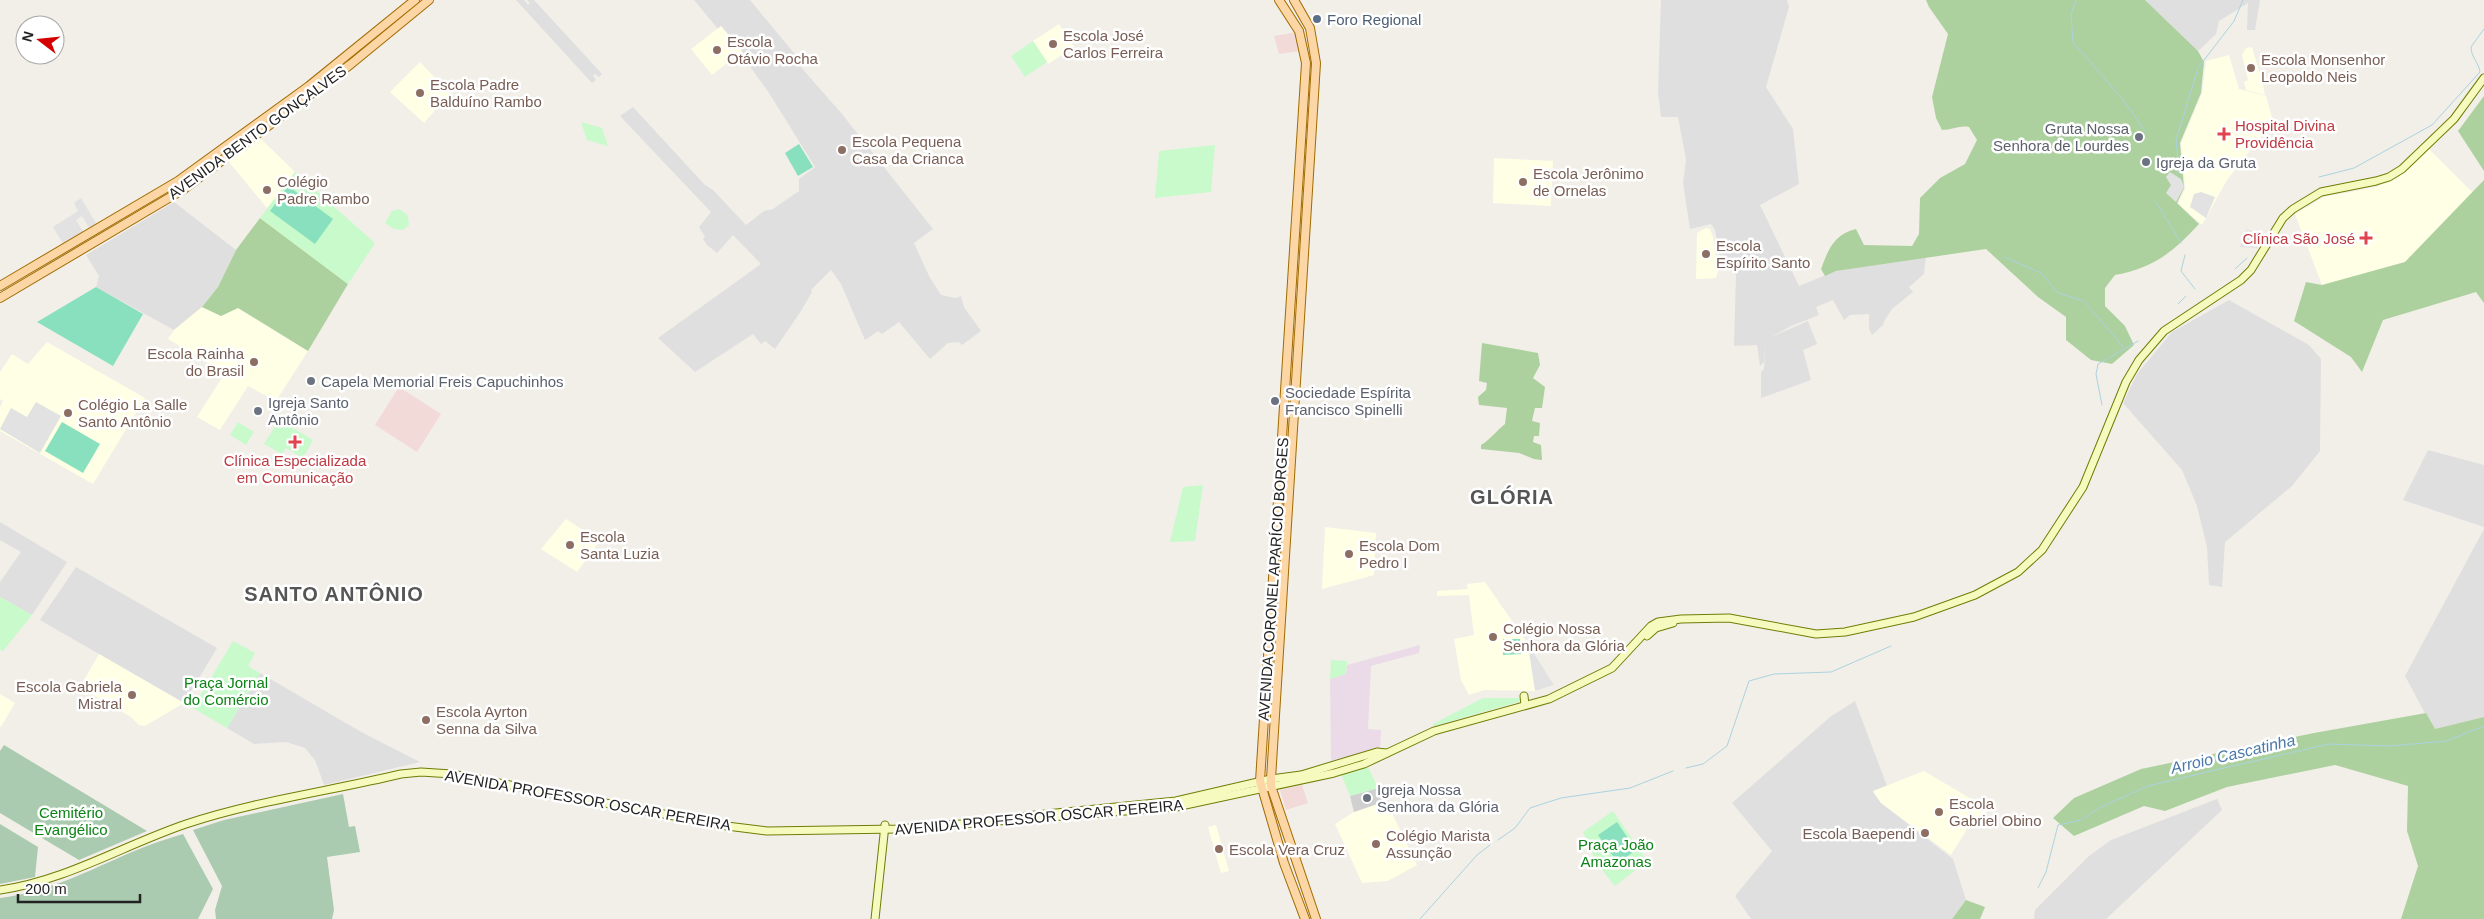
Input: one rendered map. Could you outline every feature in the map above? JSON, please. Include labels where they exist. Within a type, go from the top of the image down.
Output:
[{"type":"main road","name":"AVENIDA BENTO GONÇALVES","points":[[0,286],[178,181],[309,86],[415,0]]},
{"type":"main road","name":"AVENIDA BENTO GONÇALVES","points":[[0,298],[184,189],[351,64],[429,0]]},
{"type":"main road","name":"AVENIDA CORONEL APARÍCIO BORGES","points":[[1279,0],[1300,31],[1306,63],[1260,785],[1305,919]]},
{"type":"main road","name":"AVENIDA CORONEL APARÍCIO BORGES","points":[[1294,0],[1311,32],[1316,63],[1271,782],[1316,919]]},
{"type":"main road","name":"AVENIDA PROFESSOR OSCAR PEREIRA","points":[[0,890],[36,884],[160,834],[218,814],[401,774],[421,772],[452,774],[515,785],[751,830],[885,827],[1156,803],[1260,785],[1301,775],[1377,752],[1386,753],[1434,731],[1560,694],[1612,668],[1654,623],[1686,618],[1729,618],[1816,634],[1845,632],[1914,617],[1975,595],[2018,572],[2042,550],[2087,477],[2127,378],[2139,360],[2164,331],[2241,280],[2250,270],[2283,218],[2308,199],[2321,192],[2383,179],[2402,169],[2454,120],[2484,78]]},
{"type":"main road","name":"AVENIDA PROFESSOR OSCAR PEREIRA","points":[[1620,661],[1628,657],[1656,628],[1698,619]]},
{"type":"main road","points":[[1647,636],[1654,623]]},
{"type":"main road","points":[[1524,696],[1525,705]]},
{"type":"main road","points":[[1432,722],[1434,731]]},
{"type":"main road","points":[[875,919],[885,827]]},
{"type":"shaded area","points":[[516,0],[524,0],[528,5],[530,3],[527,0],[534,0],[602,74],[599,77],[595,74],[593,75],[596,80],[592,83]]},
{"type":"shaded area","points":[[694,0],[750,0],[798,58],[799,65],[842,114],[933,229],[914,243],[929,276],[941,295],[956,298],[961,296],[964,307],[981,331],[962,345],[959,342],[948,343],[930,359],[899,322],[882,334],[878,331],[865,340],[841,284],[831,270],[811,290],[812,292],[801,311],[775,349],[765,341],[761,344],[753,334],[695,372],[658,338],[761,264],[733,235],[717,253],[707,245],[699,227],[711,212],[620,116],[633,107],[705,185],[713,190],[746,225],[764,211],[773,209],[799,191],[799,179],[815,167],[769,93],[746,61],[742,51],[721,26],[718,29]]},
{"type":"shaded area","points":[[1661,0],[1787,0],[1789,7],[1766,87],[1793,129],[1799,184],[1760,205],[1799,286],[1836,271],[1926,256],[1924,274],[1909,287],[1913,292],[1892,309],[1884,324],[1872,335],[1869,329],[1869,314],[1850,315],[1844,320],[1833,300],[1816,307],[1819,315],[1791,326],[1771,337],[1808,321],[1817,344],[1803,350],[1811,380],[1761,398],[1761,373],[1764,368],[1766,340],[1764,362],[1760,366],[1757,345],[1734,346],[1736,275],[1720,257],[1715,230],[1711,224],[1690,229],[1683,183],[1686,160],[1678,117],[1661,117],[1658,92]]},
{"type":"shaded area","points":[[2145,0],[2260,0],[2255,30],[2247,30],[2248,3],[2219,21],[2216,34],[2198,51]]},
{"type":"shaded area","name":"Escola José Carlos Ferreira","points":[[1059,24],[1074,47],[1048,64],[1033,41]]},
{"type":"shaded area","name":"Escola Otávio Rocha","points":[[721,26],[742,51],[712,75],[691,49]]},
{"type":"shaded area","points":[[1297,32],[1301,51],[1279,54],[1274,36]]},
{"type":"shaded area","name":"Escola Monsenhor Leopoldo Neis","points":[[2252,47],[2265,95],[2246,90],[2244,82],[2248,80],[2242,55],[2246,48]]},
{"type":"shaded area","name":"Hospital Divina Providência","points":[[2229,55],[2239,89],[2266,96],[2272,117],[2270,125],[2227,180],[2202,225],[2178,204],[2185,189],[2181,143],[2202,93],[2206,61]]},
{"type":"shaded area","name":"Escola Padre Balduíno Rambo","points":[[420,62],[450,93],[424,123],[390,92]]},
{"type":"shaded area","name":"Colégio Padre Rambo","points":[[260,138],[295,172],[267,208],[229,162]]},
{"type":"shaded area","name":"Clínica São José","points":[[2429,149],[2473,193],[2405,262],[2322,285],[2295,214],[2324,197],[2377,187],[2400,175]]},
{"type":"shaded area","name":"Escola Jerônimo de Ornelas","points":[[1494,158],[1553,161],[1551,206],[1493,203]]},
{"type":"shaded area","points":[[2170,172],[2181,179],[2184,187],[2176,202],[2166,193],[2171,185],[2166,177]]},
{"type":"shaded area","points":[[2201,192],[2215,197],[2206,218],[2190,207],[2194,194]]},
{"type":"shaded area","points":[[81,198],[97,225],[90,229],[82,216],[76,220],[84,233],[64,245],[53,227],[78,211],[74,203]]},
{"type":"shaded area","points":[[174,202],[236,250],[218,287],[202,307],[174,330],[96,287],[99,276],[86,255]]},
{"type":"shaded area","name":"Escola Espírito Santo","points":[[1706,228],[1710,229],[1713,237],[1718,271],[1716,278],[1696,279],[1697,233]]},
{"type":"shaded area","points":[[2247,229],[2264,236],[2257,248],[2240,247]]},
{"type":"shaded area","points":[[2229,300],[2309,345],[2321,359],[2320,451],[2292,486],[2225,542],[2222,587],[2209,585],[2207,547],[2197,506],[2182,470],[2123,403],[2137,374],[2172,332]]},
{"type":"shaded area","name":"Escola Rainha do Brasil","points":[[202,307],[221,316],[238,308],[308,351],[276,401],[248,386],[220,430],[197,417],[225,373],[168,339],[174,330]]},
{"type":"shaded area","name":"Colégio La Salle Santo Antônio","points":[[47,342],[145,398],[93,484],[0,431],[0,407],[3,401],[0,399],[0,372],[12,354],[28,364]]},
{"type":"shaded area","points":[[399,387],[441,414],[417,452],[375,425]]},
{"type":"shaded area","points":[[36,402],[61,416],[40,453],[0,429],[11,408],[27,417]]},
{"type":"shaded area","points":[[2428,450],[2484,465],[2484,527],[2403,500]]},
{"type":"shaded area","name":"Escola Santa Luzia","points":[[566,519],[600,541],[577,572],[541,549]]},
{"type":"shaded area","points":[[0,522],[67,562],[32,615],[0,597],[0,582],[21,552],[0,540]]},
{"type":"shaded area","name":"Escola Dom Pedro I","points":[[1325,527],[1376,533],[1374,575],[1322,589]]},
{"type":"shaded area","points":[[2484,529],[2484,717],[2434,730],[2405,676]]},
{"type":"shaded area","points":[[76,567],[217,648],[184,703],[40,620]]},
{"type":"shaded area","name":"Colégio Nossa Senhora da Glória","points":[[1485,582],[1554,685],[1535,691],[1484,690],[1469,695],[1461,680],[1454,639],[1474,635],[1469,595],[1437,596],[1437,591],[1468,589],[1467,584]]},
{"type":"shaded area","points":[[1420,645],[1419,653],[1371,666],[1368,729],[1381,730],[1380,749],[1331,761],[1330,679],[1346,674],[1347,665]]},
{"type":"shaded area","points":[[1532,650],[1554,685],[1535,691],[1529,652]]},
{"type":"shaded area","name":"Escola Gabriela Mistral","points":[[99,654],[184,703],[145,726],[139,725],[131,717],[80,687]]},
{"type":"shaded area","points":[[260,673],[363,733],[420,762],[324,785],[315,760],[305,748],[286,742],[254,744],[227,728]]},
{"type":"shaded area","points":[[0,694],[15,703],[1,727],[0,726]]},
{"type":"shaded area","points":[[1855,701],[1887,786],[1873,792],[1881,803],[1953,859],[1966,900],[1952,919],[1751,919],[1735,896],[1772,851],[1732,803],[1830,717]]},
{"type":"shaded area","name":"Escola Gabriel Obino","points":[[1924,771],[1990,810],[1972,821],[1951,855],[1881,803],[1873,791]]},
{"type":"shaded area","points":[[1302,785],[1308,803],[1286,810],[1280,790]]},
{"type":"shaded area","name":"Igreja Nossa Senhora da Glória","points":[[1378,788],[1386,801],[1354,812],[1350,796]]},
{"type":"shaded area","points":[[2217,799],[2222,810],[2106,919],[2034,919],[2035,910],[2089,856],[2111,840]]},
{"type":"shaded area","name":"Colégio Marista Assunção","points":[[1386,801],[1417,865],[1388,881],[1362,883],[1335,824],[1354,812]]},
{"type":"shaded area","name":"Escola Vera Cruz","points":[[1216,825],[1229,871],[1221,873],[1208,827]]},
{"type":"green space","points":[[1926,0],[2145,0],[2198,51],[2204,62],[2201,93],[2180,143],[2184,188],[2177,203],[2199,224],[2171,251],[2141,268],[2115,275],[2105,288],[2105,306],[2125,326],[2134,345],[2112,364],[2091,360],[2066,340],[2066,317],[2038,297],[1986,249],[1836,271],[1825,276],[1821,269],[1829,249],[1837,239],[1848,231],[1856,229],[1864,245],[1912,246],[1919,234],[1920,198],[1940,178],[1965,164],[1977,140],[1969,127],[1942,130],[1936,118],[1932,97],[1948,34]]},
{"type":"green space","points":[[1033,41],[1047,62],[1025,77],[1011,56]]},
{"type":"green space","points":[[2484,96],[2484,171],[2458,131]]},
{"type":"green space","points":[[581,122],[602,128],[608,146],[587,140]]},
{"type":"green space","points":[[799,144],[813,167],[798,176],[785,153]]},
{"type":"green space","points":[[1215,145],[1211,192],[1155,198],[1159,151]]},
{"type":"green space","points":[[295,172],[375,243],[348,284],[260,218]]},
{"type":"green space","points":[[2484,180],[2484,303],[2476,292],[2383,320],[2362,372],[2351,357],[2294,321],[2306,282],[2322,285],[2405,262]]},
{"type":"green space","points":[[288,186],[333,219],[315,244],[270,211]]},
{"type":"green space","points":[[400,209],[408,216],[409,225],[403,230],[394,229],[385,223],[392,211]]},
{"type":"green space","points":[[260,218],[348,284],[308,351],[238,308],[221,316],[202,307],[218,287],[236,250]]},
{"type":"green space","points":[[96,287],[143,314],[113,366],[37,322]]},
{"type":"green space","points":[[1482,343],[1538,353],[1540,365],[1533,378],[1545,387],[1542,408],[1535,408],[1532,421],[1540,423],[1539,436],[1534,436],[1533,442],[1541,445],[1542,460],[1519,453],[1481,449],[1481,445],[1505,424],[1507,408],[1479,405],[1478,397],[1486,390],[1487,383],[1479,381]]},
{"type":"green space","points":[[279,420],[313,440],[303,458],[286,448],[282,454],[264,444]]},
{"type":"green space","points":[[62,422],[100,444],[83,473],[45,451]]},
{"type":"green space","points":[[238,422],[254,432],[246,445],[230,435]]},
{"type":"green space","points":[[1203,485],[1195,541],[1170,542],[1183,487]]},
{"type":"green space","points":[[0,597],[32,615],[3,651],[0,650]]},
{"type":"green space","points":[[1503,639],[1520,639],[1521,654],[1503,655]]},
{"type":"green space","name":"Praça Jornal do Comércio","points":[[233,641],[255,653],[248,666],[260,673],[227,728],[193,708]]},
{"type":"green space","points":[[1331,660],[1347,661],[1346,674],[1330,679]]},
{"type":"green space","points":[[1483,698],[1521,698],[1522,701],[1434,726],[1433,724]]},
{"type":"green space","points":[[2426,713],[2435,729],[2484,717],[2484,919],[2401,919],[2418,866],[2407,831],[2408,786],[2335,765],[2227,787],[2165,811],[2144,806],[2074,836],[2053,818],[2074,798],[2141,769],[2314,733]]},
{"type":"green space","name":"Cemitério Evangélico","points":[[4,745],[147,831],[79,860],[0,813],[0,751]]},
{"type":"green space","points":[[1368,767],[1378,788],[1350,796],[1341,774]]},
{"type":"green space","points":[[343,794],[349,827],[355,826],[360,852],[327,857],[334,910],[332,919],[216,919],[215,910],[222,886],[193,830],[224,820]]},
{"type":"green space","name":"Praça João Amazonas","points":[[1613,811],[1647,861],[1615,886],[1597,864],[1583,832]]},
{"type":"green space","points":[[1617,822],[1636,850],[1618,863],[1598,835]]},
{"type":"green space","points":[[0,824],[38,847],[35,877],[0,884]]},
{"type":"green space","points":[[183,834],[213,889],[198,919],[0,919],[0,898],[51,886],[144,847]]},
{"type":"green space","points":[[1966,900],[1985,907],[1980,919],[1952,919]]},
{"type":"waterway","points":[[2076,0],[2071,15],[2073,42],[2124,101],[2145,131]]},
{"type":"waterway","points":[[2176,174],[2179,169],[2176,140],[2198,68],[2234,21],[2243,0]]},
{"type":"waterway","points":[[2319,177],[2354,168],[2432,125],[2480,72],[2471,47],[2484,29]]},
{"type":"waterway","points":[[2156,202],[2181,243]]},
{"type":"waterway","points":[[2185,255],[2181,271],[2195,289]]},
{"type":"waterway","points":[[2004,257],[2041,273],[2058,293],[2084,301],[2124,348]]},
{"type":"waterway","points":[[2235,269],[2247,258]]},
{"type":"waterway","points":[[2178,304],[2186,296]]},
{"type":"waterway","points":[[2102,405],[2096,374],[2098,364],[2138,341]]},
{"type":"waterway","points":[[1686,768],[1703,764],[1727,746],[1749,681],[1774,674],[1831,672],[1891,646]]},
{"type":"waterway","name":"Arroio Cascatinha","points":[[2038,888],[2046,872],[2058,825],[2081,820],[2099,808],[2148,786],[2329,744],[2390,746],[2446,741],[2484,726]]},
{"type":"waterway","points":[[1498,840],[1515,828],[1530,808],[1561,798],[1630,788],[1673,771]]},
{"type":"waterway","points":[[1420,919],[1477,855],[1490,845]]},
{"type":"place","name":"Foro Regional","points":[[1317,19]]},
{"type":"place","name":"Escola José Carlos Ferreira","points":[[1053,44]]},
{"type":"place","name":"Escola Otávio Rocha","points":[[717,50]]},
{"type":"place","name":"Escola Monsenhor Leopoldo Neis","points":[[2251,68]]},
{"type":"place","name":"Escola Padre Balduíno Rambo","points":[[420,93]]},
{"type":"place","name":"Hospital Divina Providência","points":[[2224,134]]},
{"type":"place","name":"Gruta Nossa Senhora de Lourdes","points":[[2139,137]]},
{"type":"place","name":"Escola Pequena Casa da Crianca","points":[[842,150]]},
{"type":"place","name":"Igreja da Gruta","points":[[2146,162]]},
{"type":"place","name":"Escola Jerônimo de Ornelas","points":[[1523,182]]},
{"type":"place","name":"Colégio Padre Rambo","points":[[267,190]]},
{"type":"place","name":"Clínica São José","points":[[2366,238]]},
{"type":"place","name":"Escola Espírito Santo","points":[[1706,254]]},
{"type":"place","name":"Escola Rainha do Brasil","points":[[254,362]]},
{"type":"place","name":"Capela Memorial Freis Capuchinhos","points":[[311,381]]},
{"type":"place","name":"Sociedade Espírita Francisco Spinelli","points":[[1275,401]]},
{"type":"place","name":"Igreja Santo Antônio","points":[[258,411]]},
{"type":"place","name":"Colégio La Salle Santo Antônio","points":[[68,413]]},
{"type":"place","name":"Clínica Especializada em Comunicação","points":[[295,442]]},
{"type":"place","name":"Escola Santa Luzia","points":[[570,545]]},
{"type":"place","name":"Escola Dom Pedro I","points":[[1349,554]]},
{"type":"place","name":"Colégio Nossa Senhora da Glória","points":[[1493,637]]},
{"type":"place","name":"Escola Gabriela Mistral","points":[[132,695]]},
{"type":"place","name":"Escola Ayrton Senna da Silva","points":[[426,720]]},
{"type":"place","name":"Igreja Nossa Senhora da Glória","points":[[1367,798]]},
{"type":"place","name":"Escola Gabriel Obino","points":[[1939,812]]},
{"type":"place","name":"Escola Baependi","points":[[1925,833]]},
{"type":"place","name":"Colégio Marista Assunção","points":[[1376,844]]},
{"type":"place","name":"Escola Vera Cruz","points":[[1219,849]]},
{"type":"district","name":"GLÓRIA","points":[[1512,497]]},
{"type":"district","name":"SANTO ANTÔNIO","points":[[334,594]]}]
